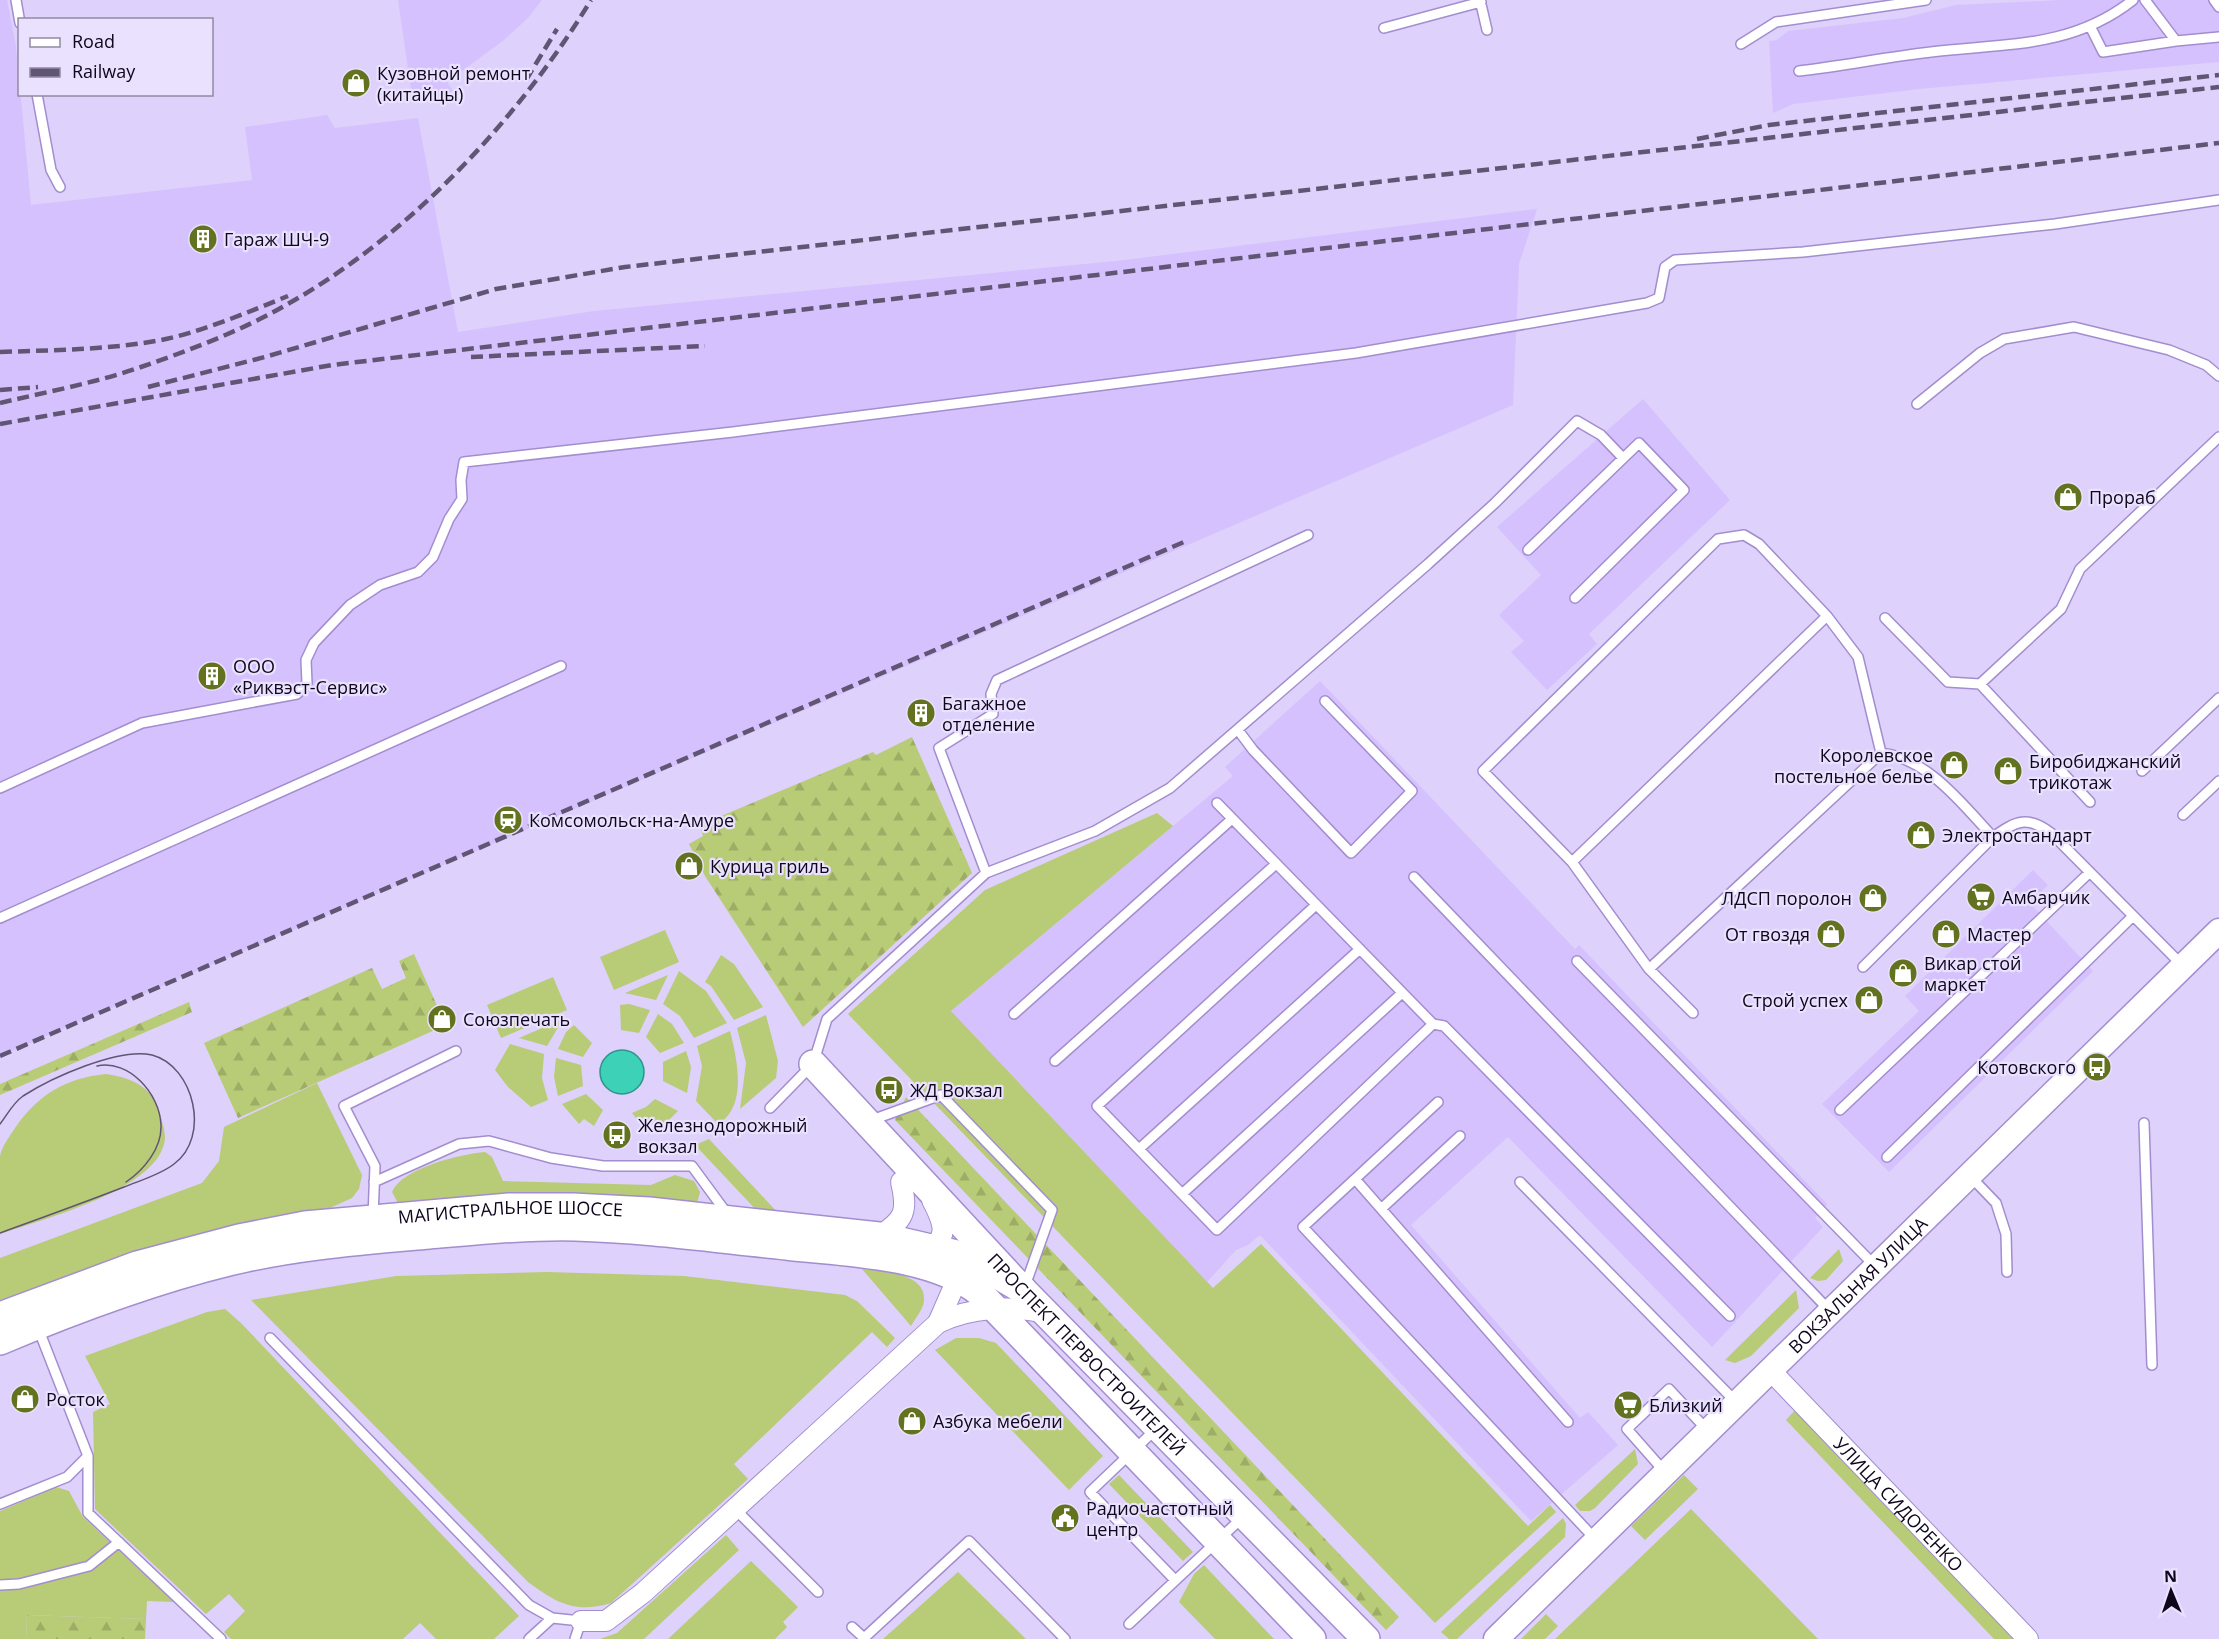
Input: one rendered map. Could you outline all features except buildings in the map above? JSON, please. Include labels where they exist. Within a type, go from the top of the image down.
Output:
[{"type":"main road","name":"ПРОСПЕКТ ПЕРВОСТРОИТЕЛЕЙ","points":[[808,1070],[867,1121],[911,1181],[1159,1425],[1366,1639]]},
{"type":"main road","points":[[808,1070],[911,1181],[939,1236],[962,1267]]},
{"type":"main road","name":"МАГИСТРАЛЬНОЕ ШОССЕ","points":[[0,1316],[32,1315],[135,1290],[230,1262],[304,1248],[375,1229],[474,1231],[575,1227],[730,1230],[878,1247],[925,1266],[962,1267],[1023,1290]]},
{"type":"main road","name":"МАГИСТРАЛЬНОЕ ШОССЕ","points":[[878,1247],[939,1236]]},
{"type":"main road","name":"МАГИСТРАЛЬНОЕ ШОССЕ","points":[[962,1267],[971,1286],[996,1310]]},
{"type":"main road","name":"ПРОСПЕКТ ПЕРВОСТРОИТЕЛЕЙ","points":[[996,1310],[1311,1639]]},
{"type":"main road","name":"МАГИСТРАЛЬНОЕ ШОССЕ","points":[[0,1341],[32,1315]]},
{"type":"street","name":"ВОКЗАЛЬНАЯ УЛИЦА","points":[[1496,1639],[2219,931]]},
{"type":"street","points":[[878,1247],[903,1215],[911,1181]]},
{"type":"street","points":[[938,1323],[962,1267]]},
{"type":"street","points":[[578,1630],[606,1621],[643,1593],[938,1323],[963,1312],[1023,1309],[1046,1313]]},
{"type":"street","name":"УЛИЦА СИДОРЕНКО","points":[[1770,1370],[2028,1639]]},
{"type":"lane","points":[[16,0],[19,18]]},
{"type":"lane","points":[[1741,44],[1776,22],[1926,0]]},
{"type":"lane","points":[[1799,71],[1930,52],[2039,42],[2091,28],[2133,0]]},
{"type":"lane","points":[[2145,0],[2176,41]]},
{"type":"lane","points":[[2214,0],[2219,7]]},
{"type":"lane","points":[[1384,28],[1480,1],[1487,30]]},
{"type":"lane","points":[[2091,28],[2103,52],[2219,37]]},
{"type":"lane","points":[[37,96],[51,170],[60,187]]},
{"type":"lane","points":[[0,788],[142,723],[297,694],[307,683],[306,660],[314,643],[350,605],[380,585],[418,572],[433,557],[449,519],[462,499],[461,480],[464,462],[733,432],[1356,353],[1647,303],[1659,298],[1665,267],[1675,260],[1803,252],[2055,224],[2219,200]]},
{"type":"lane","points":[[1917,404],[1980,352],[2004,339],[2074,327],[2169,350],[2206,365],[2219,376]]},
{"type":"lane","points":[[770,1108],[808,1070],[827,1019],[986,873],[1095,831],[1170,788],[1495,503],[1577,421],[1601,435],[1623,458]]},
{"type":"lane","points":[[1980,684],[2061,609],[2080,569],[2219,437]]},
{"type":"lane","points":[[1528,550],[1639,443],[1684,490],[1575,598]]},
{"type":"lane","points":[[986,873],[960,798],[939,748],[993,714],[991,694],[997,680],[1308,535]]},
{"type":"lane","points":[[1692,1013],[1649,969],[1572,862],[1483,771],[1718,539],[1744,535],[1759,544],[1827,616],[1858,657],[1881,753]]},
{"type":"lane","points":[[1572,862],[1827,616]]},
{"type":"lane","points":[[1885,618],[1948,682],[1980,684],[2090,802]]},
{"type":"lane","points":[[0,918],[561,666]]},
{"type":"lane","points":[[2142,771],[2219,699]]},
{"type":"lane","points":[[1238,730],[1253,750],[1351,853],[1412,791],[1325,701]]},
{"type":"lane","points":[[1881,753],[1928,773],[1951,792],[1993,837]]},
{"type":"lane","points":[[1649,969],[1881,753]]},
{"type":"lane","points":[[2183,815],[2219,782]]},
{"type":"lane","points":[[1217,803],[1402,993],[1433,1024],[1444,1026],[1730,1316]]},
{"type":"lane","points":[[1014,1014],[1232,819]]},
{"type":"lane","points":[[1863,967],[1993,837],[2011,824],[2028,821],[2038,823],[2183,966]]},
{"type":"lane","points":[[1055,1061],[1276,864]]},
{"type":"lane","points":[[1840,1110],[2090,872]]},
{"type":"lane","points":[[1414,877],[1830,1312]]},
{"type":"lane","points":[[1317,905],[1097,1106],[1217,1230],[1433,1024]]},
{"type":"lane","points":[[1887,1157],[2133,916]]},
{"type":"lane","points":[[1139,1149],[1360,949]]},
{"type":"lane","points":[[1577,961],[1876,1267]]},
{"type":"lane","points":[[1182,1194],[1402,993]]},
{"type":"lane","points":[[375,1229],[375,1166],[344,1106],[456,1051]]},
{"type":"lane","points":[[867,1121],[940,1095],[1052,1210],[1023,1290]]},
{"type":"lane","points":[[1438,1102],[1303,1227],[1597,1540]]},
{"type":"lane","points":[[2144,1123],[2152,1365]]},
{"type":"lane","points":[[1381,1209],[1460,1136]]},
{"type":"lane","points":[[374,1182],[459,1144],[489,1141],[551,1158],[603,1166],[692,1166],[730,1230]]},
{"type":"lane","points":[[1969,1175],[1996,1203],[2006,1234],[2007,1272]]},
{"type":"lane","points":[[1355,1179],[1568,1422]]},
{"type":"lane","points":[[1521,1182],[1737,1403]]},
{"type":"lane","points":[[32,1315],[88,1456],[88,1513],[221,1639]]},
{"type":"lane","points":[[270,1338],[529,1605],[578,1630]]},
{"type":"lane","points":[[1666,1473],[1627,1430],[1669,1389],[1708,1431]]},
{"type":"lane","points":[[1159,1425],[1090,1492],[1176,1580]]},
{"type":"lane","points":[[0,1504],[67,1477],[88,1456]]},
{"type":"lane","points":[[734,1508],[818,1592]]},
{"type":"lane","points":[[1129,1624],[1246,1515]]},
{"type":"lane","points":[[852,1627],[864,1639],[969,1541],[1065,1639]]},
{"type":"lane","points":[[0,1585],[19,1584],[89,1566],[119,1542]]},
{"type":"lane","points":[[529,1639],[552,1618]]},
{"type":"shaded area","points":[[0,0],[7,0],[16,46],[18,96],[21,96],[31,205],[252,180],[245,127],[327,115],[335,128],[418,118],[458,332],[594,311],[1116,261],[1537,209],[1519,264],[1513,405],[0,1056]]},
{"type":"shaded area","points":[[398,0],[542,0],[528,18],[504,40],[447,82],[453,91],[431,101],[413,103]]},
{"type":"shaded area","points":[[2062,0],[2219,0],[2219,62],[1919,89],[1793,104],[1773,113],[1769,41],[1777,40],[1788,31],[1903,18],[1956,5]]},
{"type":"shaded area","points":[[1643,399],[1730,500],[1589,634],[1597,644],[1547,690],[1511,652],[1524,641],[1499,615],[1541,575],[1497,527]]},
{"type":"shaded area","points":[[1320,681],[1575,949],[1579,945],[1827,1204],[1815,1218],[1823,1227],[1712,1347],[1508,1137],[1411,1225],[1580,1418],[1588,1412],[1618,1445],[1531,1521],[1260,1235],[1248,1245],[1236,1250],[1207,1282],[951,1011],[1233,776],[1225,767]]},
{"type":"shaded area","points":[[2033,870],[2048,885],[2030,903],[2093,971],[1889,1172],[1822,1104],[1919,1011],[1905,996]]},
{"type":"shaded area","points":[[622,1050],[638,1056],[644,1072],[638,1088],[622,1094],[606,1088],[600,1072],[606,1056]]},
{"type":"green space","points":[[912,737],[972,873],[803,1027],[705,876],[689,844],[703,836],[700,825],[873,752],[876,755]]},
{"type":"green space","points":[[1157,813],[1173,826],[951,1011],[1213,1288],[1261,1244],[1528,1526],[1550,1505],[1556,1512],[1435,1623],[848,1014],[985,890]]},
{"type":"green space","points":[[665,930],[679,962],[614,990],[600,957]]},
{"type":"green space","points":[[414,954],[439,1010],[431,1014],[437,1029],[238,1118],[204,1043],[372,968],[382,989],[406,978],[399,961]]},
{"type":"green space","points":[[721,955],[734,964],[763,1007],[734,1020],[711,986],[705,982]]},
{"type":"green space","points":[[679,971],[706,991],[727,1023],[694,1038],[680,1016],[663,1004]]},
{"type":"green space","points":[[668,975],[656,1000],[625,993]]},
{"type":"green space","points":[[553,977],[567,1010],[501,1038],[487,1005]]},
{"type":"green space","points":[[189,1002],[192,1012],[0,1095],[0,1084]]},
{"type":"green space","points":[[629,1004],[650,1010],[639,1033],[621,1030],[620,1005]]},
{"type":"green space","points":[[658,1014],[672,1024],[684,1043],[660,1053],[646,1037]]},
{"type":"green space","points":[[766,1015],[778,1061],[776,1078],[740,1109],[746,1063],[737,1028]]},
{"type":"green space","points":[[563,1019],[547,1046],[519,1038]]},
{"type":"green space","points":[[574,1025],[592,1043],[583,1057],[558,1049],[566,1032]]},
{"type":"green space","points":[[730,1031],[737,1068],[737,1094],[734,1106],[718,1124],[696,1101],[702,1066],[697,1046]]},
{"type":"green space","points":[[510,1044],[544,1054],[542,1078],[548,1100],[531,1107],[508,1087],[495,1070]]},
{"type":"green space","points":[[686,1051],[691,1067],[687,1093],[663,1081],[663,1062]]},
{"type":"green space","points":[[556,1058],[581,1065],[583,1086],[558,1096],[554,1077]]},
{"type":"green space","points":[[106,1074],[131,1080],[145,1089],[156,1102],[165,1135],[159,1156],[144,1173],[96,1200],[0,1234],[0,1156],[15,1128],[33,1106],[54,1090],[78,1079]]},
{"type":"green space","points":[[317,1083],[362,1175],[359,1189],[352,1198],[319,1213],[112,1262],[0,1300],[0,1258],[202,1183],[219,1161],[224,1127]]},
{"type":"green space","points":[[586,1094],[603,1110],[594,1126],[584,1119],[579,1124],[562,1104]]},
{"type":"green space","points":[[906,1097],[1399,1617],[1386,1630],[895,1120]]},
{"type":"green space","points":[[655,1099],[678,1111],[660,1129],[656,1122],[644,1128],[632,1113],[646,1107]]},
{"type":"green space","points":[[709,1139],[778,1213],[760,1214],[695,1145]]},
{"type":"green space","points":[[485,1152],[492,1157],[503,1181],[651,1185],[675,1175],[694,1181],[700,1192],[697,1203],[399,1205],[392,1192],[398,1183],[419,1169],[448,1159]]},
{"type":"green space","points":[[1839,1249],[1843,1261],[1826,1280],[1818,1281],[1810,1278]]},
{"type":"green space","points":[[862,1269],[901,1275],[918,1284],[923,1291],[924,1303],[911,1326]]},
{"type":"green space","points":[[547,1272],[684,1276],[845,1295],[857,1301],[895,1338],[887,1347],[872,1332],[734,1464],[748,1479],[611,1603],[577,1607],[548,1596],[528,1582],[251,1300],[396,1276]]},
{"type":"green space","points":[[1796,1290],[1799,1308],[1751,1356],[1735,1363],[1725,1360]]},
{"type":"green space","points":[[225,1309],[241,1323],[519,1616],[494,1639],[436,1639],[420,1623],[403,1639],[231,1639],[224,1632],[245,1611],[229,1594],[206,1614],[95,1509],[93,1412],[110,1404],[85,1356],[207,1312]]},
{"type":"green space","points":[[956,1338],[979,1338],[996,1343],[1103,1456],[1069,1490],[935,1350]]},
{"type":"green space","points":[[1797,1408],[2019,1639],[1994,1639],[1786,1420]]},
{"type":"green space","points":[[1635,1449],[1638,1464],[1595,1508],[1590,1511],[1580,1511],[1575,1505]]},
{"type":"green space","points":[[1119,1475],[1193,1552],[1183,1561],[1109,1484]]},
{"type":"green space","points":[[1684,1475],[1698,1489],[1645,1540],[1631,1526]]},
{"type":"green space","points":[[56,1487],[69,1491],[83,1517],[174,1602],[147,1601],[146,1619],[27,1615],[26,1639],[0,1639],[0,1511]]},
{"type":"green space","points":[[1691,1509],[1818,1639],[1555,1639]]},
{"type":"green space","points":[[1563,1518],[1566,1524],[1565,1537],[1457,1639],[1449,1639],[1441,1632]]},
{"type":"green space","points":[[726,1535],[739,1550],[644,1639],[600,1639],[617,1633]]},
{"type":"green space","points":[[751,1561],[798,1607],[783,1622],[787,1627],[775,1639],[668,1639]]},
{"type":"green space","points":[[1204,1565],[1274,1639],[1215,1639],[1179,1602],[1194,1574]]},
{"type":"green space","points":[[958,1572],[1026,1639],[883,1639]]},
{"type":"green space","points":[[1546,1614],[1558,1626],[1545,1639],[1521,1639]]},
{"type":"green space","points":[[27,1615],[146,1619],[145,1639],[26,1639]]},
{"type":"tram line","points":[[0,1124],[19,1099],[50,1081],[104,1060],[138,1054],[152,1055],[167,1062],[187,1087],[193,1104],[192,1137],[185,1152],[174,1164],[150,1177],[0,1233]]},
{"type":"tram line","points":[[97,1066],[109,1065],[131,1073],[149,1091],[159,1113],[161,1134],[155,1150],[145,1165],[126,1182]]},
{"type":"railway","points":[[0,403],[106,378],[197,347],[269,314],[331,277],[375,245],[457,172],[530,89],[591,0]]},
{"type":"railway","points":[[526,80],[557,29]]},
{"type":"railway","points":[[1697,139],[1769,125],[2219,75]]},
{"type":"railway","points":[[148,387],[265,357],[496,289],[625,267],[2219,87]]},
{"type":"railway","points":[[0,424],[332,365],[2219,143]]},
{"type":"railway","points":[[0,352],[101,348],[161,340],[208,327],[288,296]]},
{"type":"railway","points":[[471,357],[705,346]]},
{"type":"railway","points":[[0,390],[38,387]]},
{"type":"railway","points":[[0,1056],[1186,541]]},
{"type":"place","name":"Кузовной ремонт (китайцы)","points":[[356,83]]},
{"type":"place","name":"Гараж ШЧ-9","points":[[203,239]]},
{"type":"place","name":"Прораб","points":[[2068,497]]},
{"type":"place","name":"ООО «Риквэст-Cервис»","points":[[212,676]]},
{"type":"place","name":"Багажное отделение","points":[[921,713]]},
{"type":"place","name":"Королевское постельное белье","points":[[1954,765]]},
{"type":"place","name":"Биробиджанский трикотаж","points":[[2008,771]]},
{"type":"place","name":"Комсомольск-на-Амуре","points":[[508,820]]},
{"type":"place","name":"Электростандарт","points":[[1921,835]]},
{"type":"place","name":"Курица гриль","points":[[689,866]]},
{"type":"place","name":"Амбарчик","points":[[1981,897]]},
{"type":"place","name":"ЛДСП поролон","points":[[1873,898]]},
{"type":"place","name":"От гвоздя","points":[[1831,934]]},
{"type":"place","name":"Мастер","points":[[1946,934]]},
{"type":"place","name":"Викар стой маркет","points":[[1903,973]]},
{"type":"place","name":"Строй успех","points":[[1869,1000]]},
{"type":"place","name":"Союзпечать","points":[[442,1019]]},
{"type":"place","name":"Котовского","points":[[2097,1067]]},
{"type":"place","name":"ЖД Вокзал","points":[[889,1090]]},
{"type":"place","name":"Железнодорожный вокзал","points":[[617,1135]]},
{"type":"place","name":"Росток","points":[[25,1399]]},
{"type":"place","name":"Близкий","points":[[1628,1405]]},
{"type":"place","name":"Азбука мебели","points":[[912,1421]]},
{"type":"place","name":"Радиочастотный центр","points":[[1065,1518]]}]
